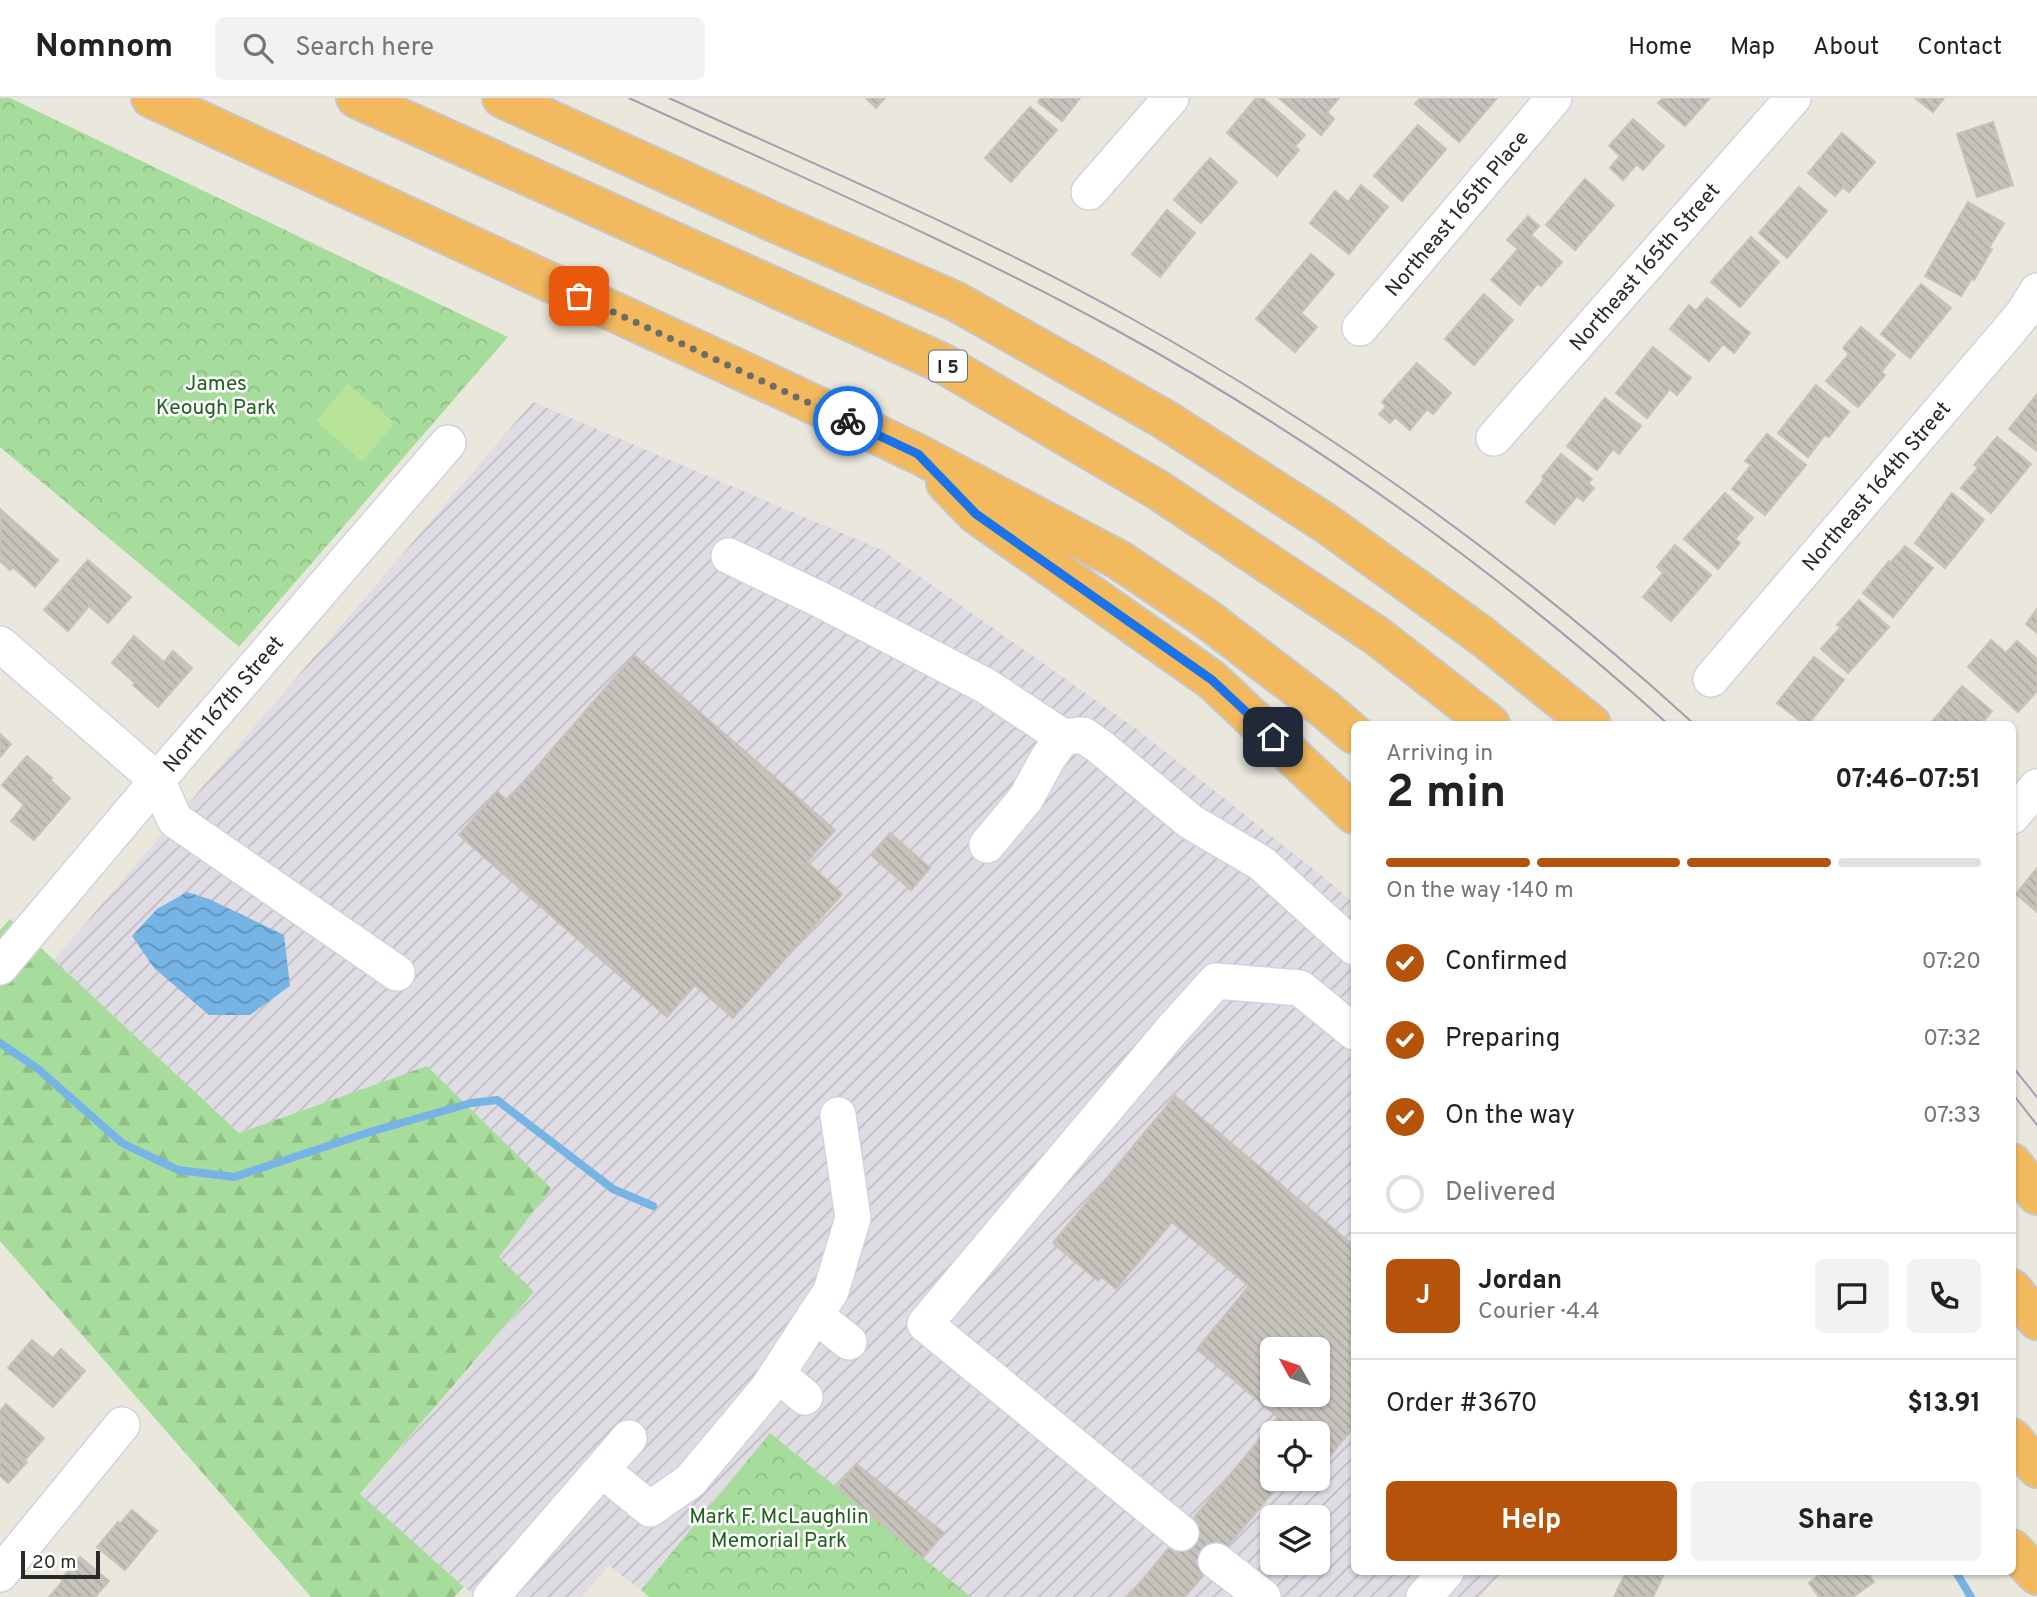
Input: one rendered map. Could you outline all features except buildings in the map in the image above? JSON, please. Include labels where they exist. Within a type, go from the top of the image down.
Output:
[{"type":"highway","points":[[151,98],[918,454],[1119,560],[1207,619],[1351,731]]},
{"type":"highway","name":"I 5","points":[[356,98],[942,363],[1158,490],[1377,636],[1486,721]]},
{"type":"highway","points":[[502,98],[765,218],[956,300],[1164,419],[1326,524],[1471,628],[1587,721]]},
{"type":"highway","points":[[918,454],[976,514],[1212,680],[1351,811]]},
{"type":"highway","points":[[2016,1168],[2037,1195]]},
{"type":"highway","points":[[2016,1294],[2037,1320]]},
{"type":"highway","points":[[2016,1443],[2037,1468]]},
{"type":"highway","points":[[2016,1553],[2037,1575]]},
{"type":"street","points":[[1089,192],[1171,98]]},
{"type":"street","name":"Northeast 165th Place","points":[[1360,328],[1555,98]]},
{"type":"street","name":"Northeast 165th Street","points":[[1494,438],[1793,98]]},
{"type":"street","name":"Northeast 164th Street","points":[[1711,679],[2020,318],[2037,291]]},
{"type":"street","name":"North 167th Street","points":[[0,967],[167,768],[448,443]]},
{"type":"street","points":[[729,556],[986,685],[1063,737],[1083,736],[1100,746],[1191,822],[1261,863],[1351,944]]},
{"type":"street","points":[[0,644],[167,768],[175,820],[397,973]]},
{"type":"street","points":[[987,845],[1026,798],[1063,737]]},
{"type":"street","points":[[2016,811],[2037,787]]},
{"type":"street","points":[[1181,1533],[925,1324],[1216,981],[1300,988],[1351,1030]]},
{"type":"street","points":[[602,1470],[650,1509],[690,1480],[768,1388],[831,1292],[853,1218],[838,1115]]},
{"type":"street","points":[[815,1315],[849,1342]]},
{"type":"street","points":[[777,1374],[805,1398]]},
{"type":"street","points":[[0,1574],[122,1425]]},
{"type":"street","points":[[491,1597],[629,1438]]},
{"type":"street","points":[[1216,1561],[1263,1597]]},
{"type":"street","points":[[1424,1597],[1443,1575]]},
{"type":"shaded area","points":[[533,402],[882,550],[1135,728],[1351,901],[1351,1575],[1499,1575],[1479,1597],[649,1597],[609,1565],[582,1597],[476,1597],[360,1495],[534,1293],[498,1257],[551,1188],[427,1066],[239,1133],[54,960]]},
{"type":"green space","name":"James Keough Park","points":[[0,98],[10,98],[508,337],[239,647],[0,447]]},
{"type":"green space","points":[[348,384],[395,423],[362,462],[316,421]]},
{"type":"green space","points":[[10,919],[239,1133],[427,1066],[551,1188],[499,1257],[534,1292],[360,1494],[464,1587],[454,1597],[311,1597],[0,1241],[0,930]]},
{"type":"green space","name":"Mark F. McLaughlin Memorial Park","points":[[770,1433],[971,1597],[649,1597],[641,1590]]},
{"type":"water","points":[[187,892],[209,899],[284,935],[290,986],[250,1015],[209,1015],[154,968],[132,936],[157,909]]},
{"type":"waterway","points":[[0,1043],[37,1068],[122,1143],[178,1170],[234,1177],[373,1131],[471,1103],[497,1100],[613,1189],[653,1206]]},
{"type":"waterway","points":[[1958,1575],[1971,1597]]},
{"type":"tram line","points":[[629,98],[996,268],[1190,372],[1263,416],[1404,511],[1539,614],[1665,721]]},
{"type":"tram line","points":[[669,98],[904,204],[1020,260],[1209,363],[1355,456],[1426,506],[1563,611],[1691,721]]},
{"type":"tram line","points":[[2016,1071],[2037,1097]]},
{"type":"tram line","points":[[2016,1098],[2037,1125]]},
{"type":"way so far","points":[[579,296],[848,421]]},
{"type":"route","points":[[848,421],[918,454],[976,514],[1212,680],[1273,737]]}]
